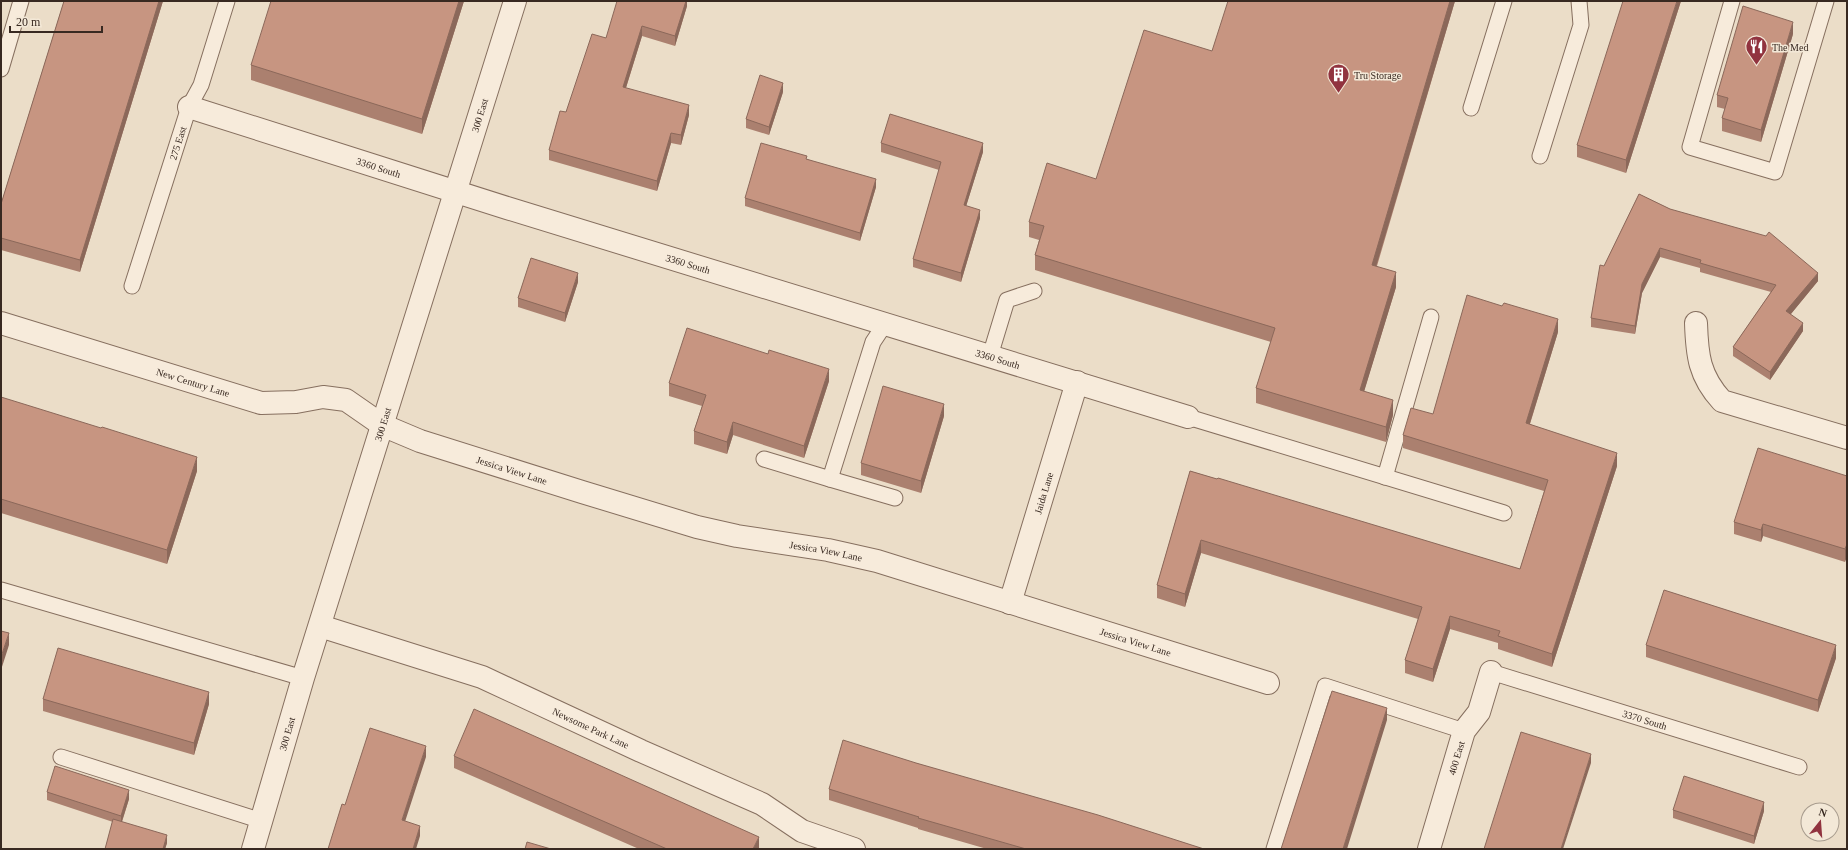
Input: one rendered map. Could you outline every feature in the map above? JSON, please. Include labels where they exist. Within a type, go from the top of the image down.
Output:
[{"type":"street","name":"300 East","points":[[253,849],[303,678],[454,191],[515,1]]},
{"type":"street","name":"3360 South","points":[[189,107],[454,191],[1188,417]]},
{"type":"street","name":"New Century Lane","points":[[1,323],[261,403],[296,402],[323,397],[346,400],[382,425]]},
{"type":"street","points":[[1696,323],[1697,354],[1710,388],[1722,401],[1847,438]]},
{"type":"street","name":"Jaida Lane","points":[[1010,603],[1077,382]]},
{"type":"street","name":"Jessica View Lane","points":[[382,425],[420,441],[697,527],[852,555],[1268,683]]},
{"type":"street","name":"Newsome Park Lane","points":[[320,626],[482,677],[641,751],[762,804],[802,831],[854,849]]},
{"type":"street","name":"400 East","points":[[1429,849],[1464,731],[1479,712],[1491,672]]},
{"type":"lane","points":[[1,69],[21,1]]},
{"type":"lane","name":"275 East","points":[[132,286],[189,107],[202,84],[226,1]]},
{"type":"lane","points":[[1471,108],[1504,1]]},
{"type":"lane","points":[[1540,156],[1581,25],[1579,1]]},
{"type":"lane","points":[[1732,1],[1690,147],[1775,172],[1826,1]]},
{"type":"lane","points":[[990,356],[1007,300],[1034,291]]},
{"type":"lane","points":[[1385,477],[1430,317]]},
{"type":"lane","points":[[830,479],[873,342],[885,324]]},
{"type":"lane","points":[[1188,417],[1504,512]]},
{"type":"lane","points":[[764,459],[895,498]]},
{"type":"lane","points":[[1,590],[303,678]]},
{"type":"lane","name":"3370 South","points":[[1491,672],[1799,767]]},
{"type":"lane","points":[[1274,849],[1324,686],[1464,731]]},
{"type":"lane","points":[[61,757],[262,821]]},
{"type":"building","points":[[64,1],[159,1],[80,260],[1,238],[1,204]]},
{"type":"building","points":[[271,1],[459,1],[422,119],[251,65]]},
{"type":"building","points":[[617,1],[686,1],[675,36],[642,26],[623,87],[689,105],[681,135],[671,133],[657,181],[549,150],[560,111],[566,112],[592,34],[606,38]]},
{"type":"building","points":[[1228,1],[1450,1],[1372,265],[1396,272],[1360,390],[1393,400],[1386,427],[1256,388],[1275,328],[1035,255],[1044,226],[1029,222],[1047,163],[1096,179],[1144,30],[1212,51]]},
{"type":"building","points":[[1623,1],[1677,1],[1626,160],[1577,145]]},
{"type":"building","points":[[1743,6],[1793,22],[1761,130],[1722,118],[1728,98],[1717,95]]},
{"type":"building","points":[[760,75],[783,83],[769,127],[746,119]]},
{"type":"building","points":[[890,114],[983,143],[964,205],[980,210],[961,273],[913,259],[941,162],[881,143]]},
{"type":"building","points":[[761,143],[807,156],[806,159],[876,179],[860,233],[745,198]]},
{"type":"building","points":[[1639,194],[1670,209],[1766,236],[1769,232],[1818,273],[1786,311],[1803,323],[1770,372],[1733,347],[1776,285],[1700,263],[1701,260],[1660,248],[1642,284],[1635,326],[1591,318],[1600,265],[1604,266]]},
{"type":"building","points":[[531,258],[578,273],[565,313],[518,298]]},
{"type":"building","points":[[1467,295],[1502,306],[1504,303],[1558,319],[1526,423],[1617,453],[1552,654],[1498,636],[1500,631],[1450,616],[1433,669],[1405,660],[1422,607],[1201,540],[1185,594],[1157,585],[1190,471],[1217,479],[1218,478],[1520,569],[1548,480],[1403,435],[1411,408],[1433,414]]},
{"type":"building","points":[[687,328],[768,354],[769,350],[829,369],[804,446],[733,422],[727,442],[694,431],[706,395],[669,383]]},
{"type":"building","points":[[883,386],[944,404],[921,481],[861,463]]},
{"type":"building","points":[[1,397],[197,457],[167,550],[1,499]]},
{"type":"building","points":[[1758,448],[1847,476],[1847,544],[1845,549],[1763,524],[1761,530],[1734,522]]},
{"type":"building","points":[[1664,590],[1836,645],[1818,700],[1646,645]]},
{"type":"building","points":[[1,631],[9,633],[1,657]]},
{"type":"building","points":[[58,648],[209,692],[194,743],[43,699]]},
{"type":"building","points":[[1332,691],[1387,708],[1343,849],[1281,849]]},
{"type":"building","points":[[474,709],[759,837],[753,849],[667,849],[454,756]]},
{"type":"building","points":[[370,728],[426,746],[402,820],[420,826],[413,849],[328,849],[342,804],[345,805]]},
{"type":"building","points":[[1521,732],[1591,754],[1561,849],[1484,849]]},
{"type":"building","points":[[843,740],[916,763],[1098,815],[1204,849],[1026,849],[918,818],[919,817],[829,789]]},
{"type":"building","points":[[55,766],[129,790],[121,816],[47,792]]},
{"type":"building","points":[[1684,776],[1764,802],[1754,836],[1673,810]]},
{"type":"building","points":[[113,819],[167,835],[163,849],[105,849]]},
{"type":"building","points":[[527,842],[551,849],[525,849]]},
{"type":"place","name":"The Med","points":[[1756,66]]},
{"type":"place","name":"Tru Storage","points":[[1338,94]]}]
